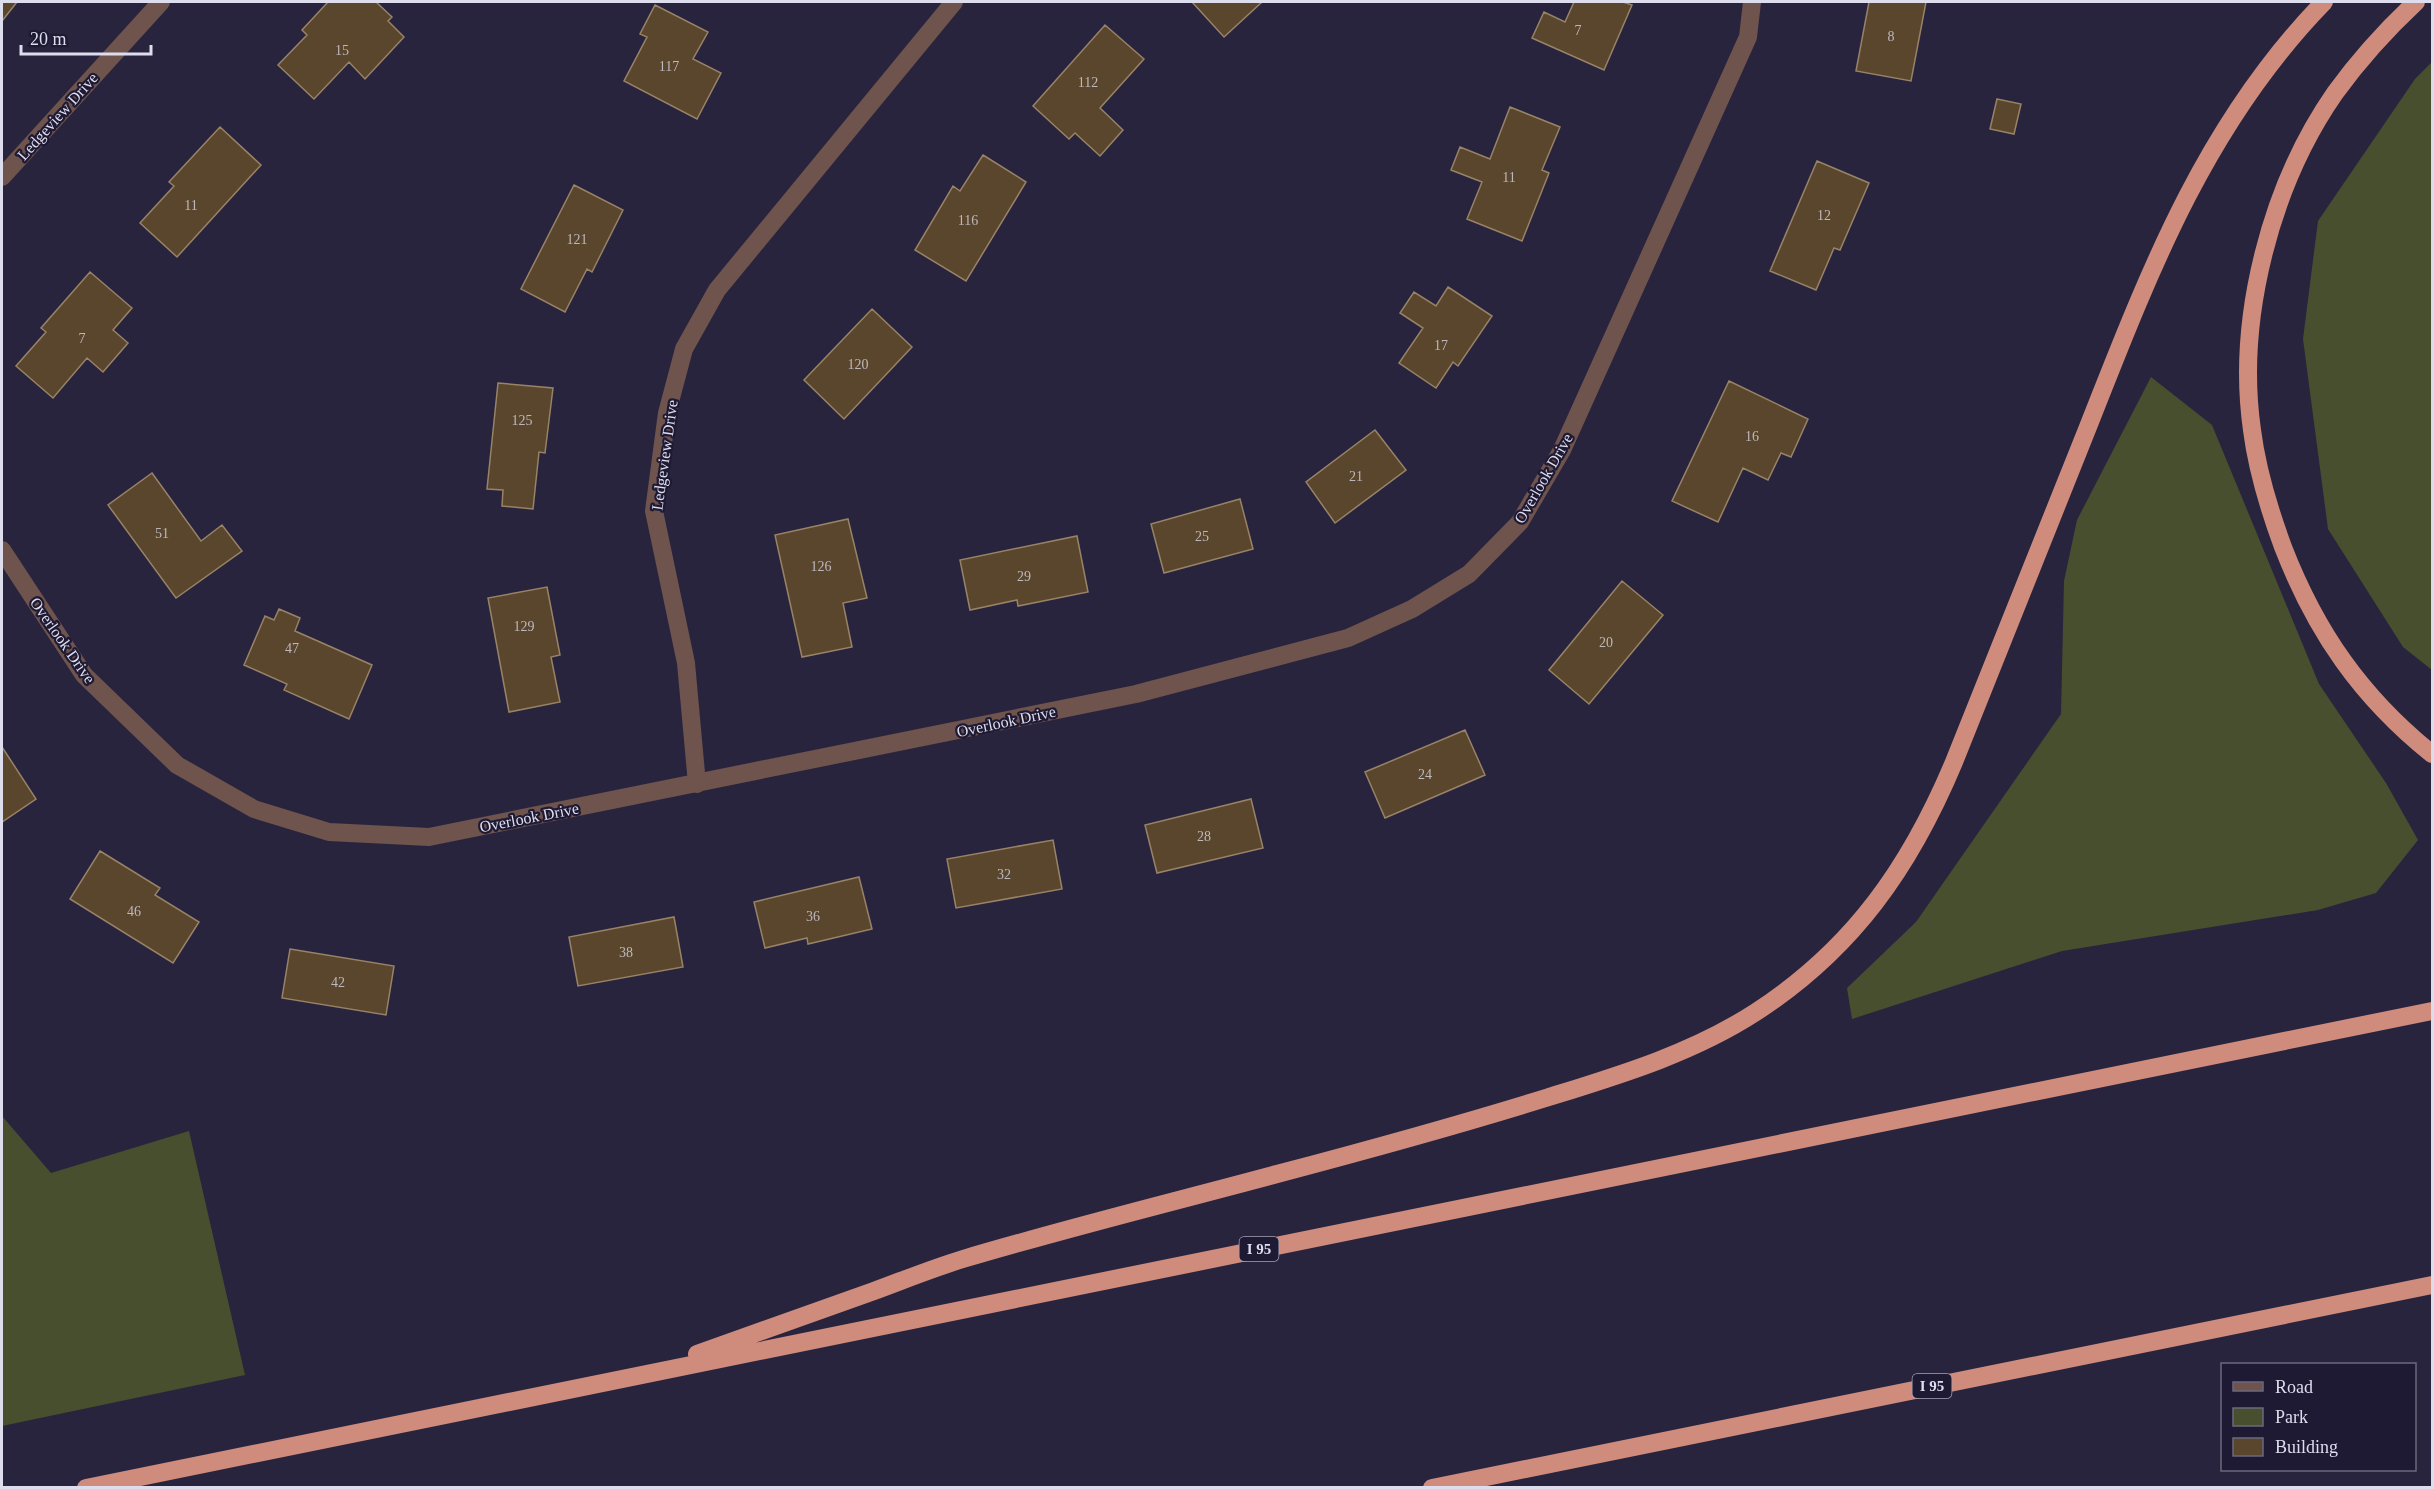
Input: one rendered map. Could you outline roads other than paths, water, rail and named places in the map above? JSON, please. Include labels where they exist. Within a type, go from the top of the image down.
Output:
[{"type":"highway","points":[[638,1376],[960,1260],[1437,1131],[1607,1079],[1672,1055],[1709,1038],[1754,1014],[1802,978],[1842,941],[1880,897],[1898,874],[1928,822],[2165,238],[2198,174],[2233,116],[2273,61],[2324,2]]},
{"type":"highway","points":[[2416,2],[2373,45],[2335,94],[2320,117],[2289,179],[2272,226],[2258,280],[2250,338],[2249,396],[2256,458],[2271,515],[2292,570],[2317,621],[2346,666],[2378,706],[2433,754]]},
{"type":"highway","name":"I 95","points":[[86,1488],[2433,1011]]},
{"type":"highway","name":"I 95","points":[[1432,1488],[2433,1285]]},
{"type":"street","name":"Ledgeview Drive","points":[[2,177],[161,2]]},
{"type":"street","name":"Ledgeview Drive","points":[[697,784],[687,663],[654,511],[667,413],[684,348],[717,290],[954,2]]},
{"type":"street","name":"Overlook Drive","points":[[2,550],[84,675],[177,765],[254,809],[329,832],[429,837],[1136,694],[1348,638],[1412,609],[1469,574],[1520,522],[1562,450],[1748,38],[1752,2]]}]
